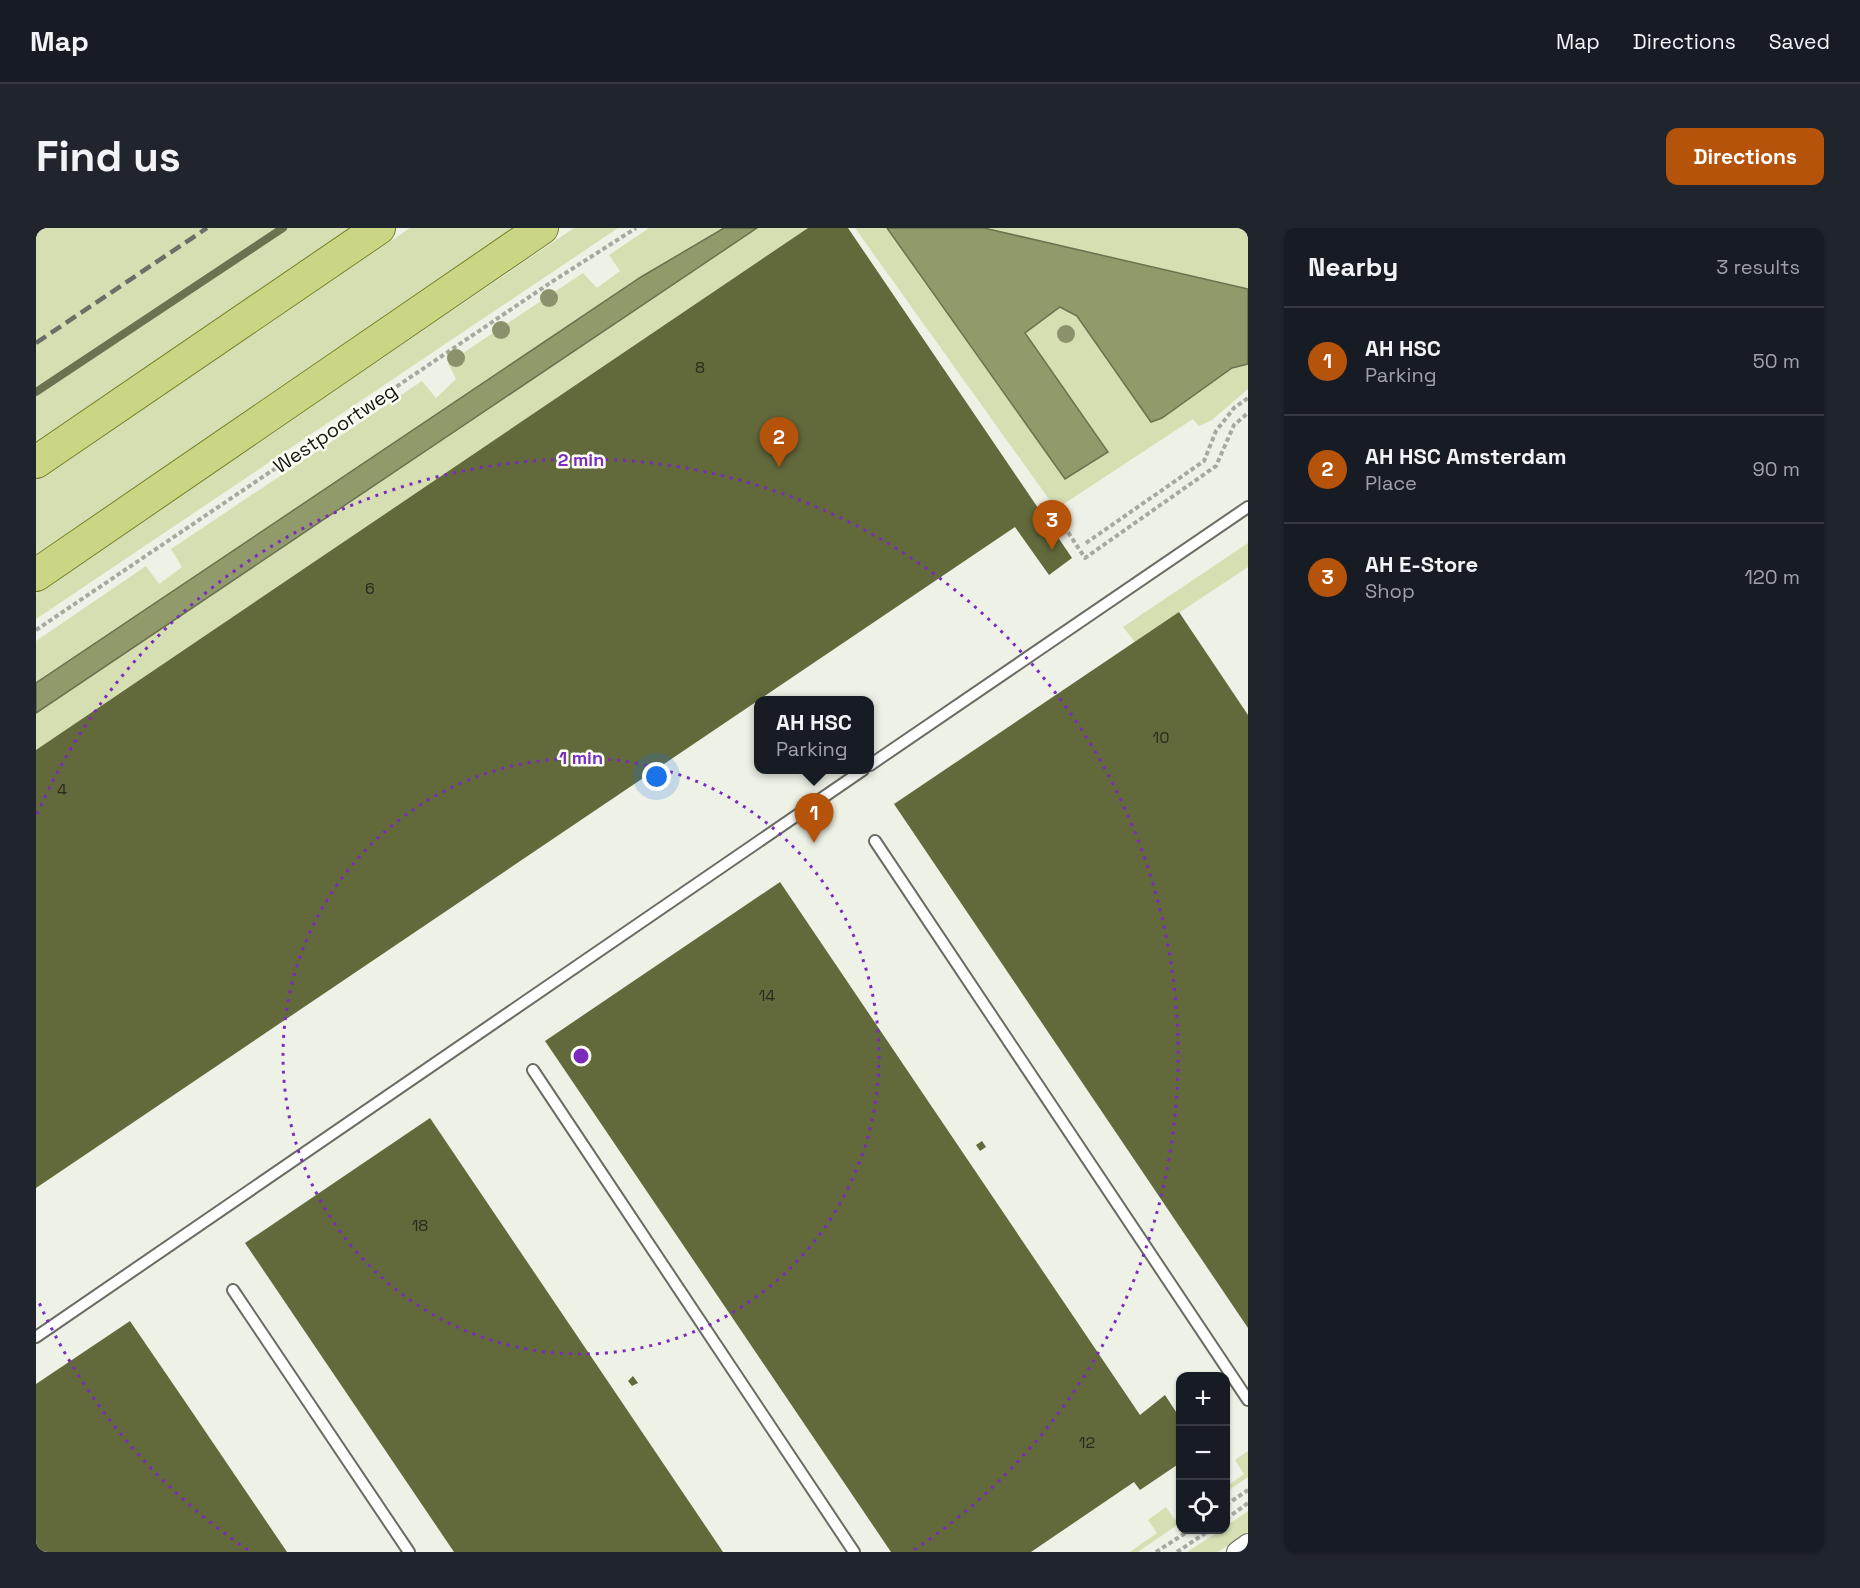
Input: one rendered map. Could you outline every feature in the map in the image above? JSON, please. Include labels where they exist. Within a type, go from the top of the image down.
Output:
[{"type":"main road","points":[[36,462],[379,228]]},
{"type":"main road","points":[[36,575],[542,228]]},
{"type":"street","points":[[1237,1552],[1248,1544]]},
{"type":"lane","points":[[874,762],[1248,507]]},
{"type":"lane","points":[[36,1337],[857,774]]},
{"type":"lane","points":[[875,841],[1248,1400]]},
{"type":"lane","points":[[533,1070],[854,1552]]},
{"type":"lane","points":[[233,1290],[409,1552]]},
{"type":"path","name":"Westpoortweg","points":[[36,630],[550,283],[636,228]]},
{"type":"path","points":[[1086,543],[1204,461],[1216,430],[1234,408],[1248,398]]},
{"type":"path","points":[[1064,526],[1085,558],[1216,466],[1234,425],[1248,413]]},
{"type":"path","points":[[1230,1502],[1248,1490]]},
{"type":"path","points":[[1230,1516],[1248,1503]]},
{"type":"path","points":[[1156,1552],[1184,1534]]},
{"type":"path","points":[[1177,1552],[1204,1534]]},
{"type":"shaded area","points":[[36,228],[354,228],[36,441]]},
{"type":"shaded area","points":[[410,228],[522,228],[36,560],[36,479]]},
{"type":"shaded area","points":[[574,228],[618,228],[36,619],[36,593]]},
{"type":"shaded area","points":[[649,228],[724,228],[641,277],[36,683],[36,641],[146,566],[159,584],[182,567],[171,549],[422,381],[436,398],[456,379],[448,363],[583,273],[597,288],[620,271],[609,255]]},
{"type":"shaded area","points":[[724,228],[757,228],[36,713],[36,683],[641,277]]},
{"type":"shaded area","points":[[757,228],[823,228],[36,751],[36,713]]},
{"type":"shaded area","points":[[855,228],[887,228],[1065,479],[1107,452],[1025,333],[1061,306],[1077,316],[1151,422],[1162,418],[1232,368],[1248,364],[1248,389],[1212,420],[1199,426],[1193,419],[1056,509]]},
{"type":"shaded area","points":[[887,228],[984,228],[1248,289],[1248,364],[1232,368],[1162,418],[1151,422],[1077,316],[1060,307],[1025,333],[1108,452],[1065,479]]},
{"type":"shaded area","points":[[984,228],[1248,228],[1248,289],[986,229]]},
{"type":"shaded area","points":[[1248,543],[1248,567],[1135,642],[1123,627]]},
{"type":"shaded area","points":[[1248,1451],[1248,1477],[1230,1489],[1230,1484],[1244,1474],[1235,1460]]},
{"type":"shaded area","points":[[1166,1507],[1176,1519],[1176,1526],[1138,1552],[1130,1552],[1157,1533],[1148,1520]]},
{"type":"shaded area","points":[[1248,1511],[1248,1532],[1218,1552],[1187,1552],[1215,1534],[1230,1534],[1230,1523]]},
{"type":"building","points":[[808,228],[848,228],[1072,558],[1049,575],[1015,527],[765,696],[754,696],[754,703],[36,1188],[36,750]]},
{"type":"building","points":[[1179,612],[1248,715],[1248,1328],[894,804]]},
{"type":"building","points":[[780,882],[1140,1415],[1165,1395],[1176,1412],[1176,1466],[1140,1490],[1134,1482],[1031,1552],[891,1552],[545,1041]]},
{"type":"building","points":[[430,1118],[723,1552],[454,1552],[245,1243]]},
{"type":"building","points":[[982,1141],[986,1147],[980,1151],[976,1145]]},
{"type":"building","points":[[130,1321],[287,1552],[36,1552],[36,1384]]},
{"type":"building","points":[[633,1376],[638,1383],[632,1386],[628,1381]]},
{"type":"waterway","points":[[36,392],[283,228]]},
{"type":"railway","points":[[36,343],[207,228]]},
{"type":"place","name":"AH HSC Amsterdam","points":[[779,467]]},
{"type":"place","name":"AH E-Store","points":[[1052,550]]},
{"type":"place","name":"AH HSC","points":[[814,843]]}]
